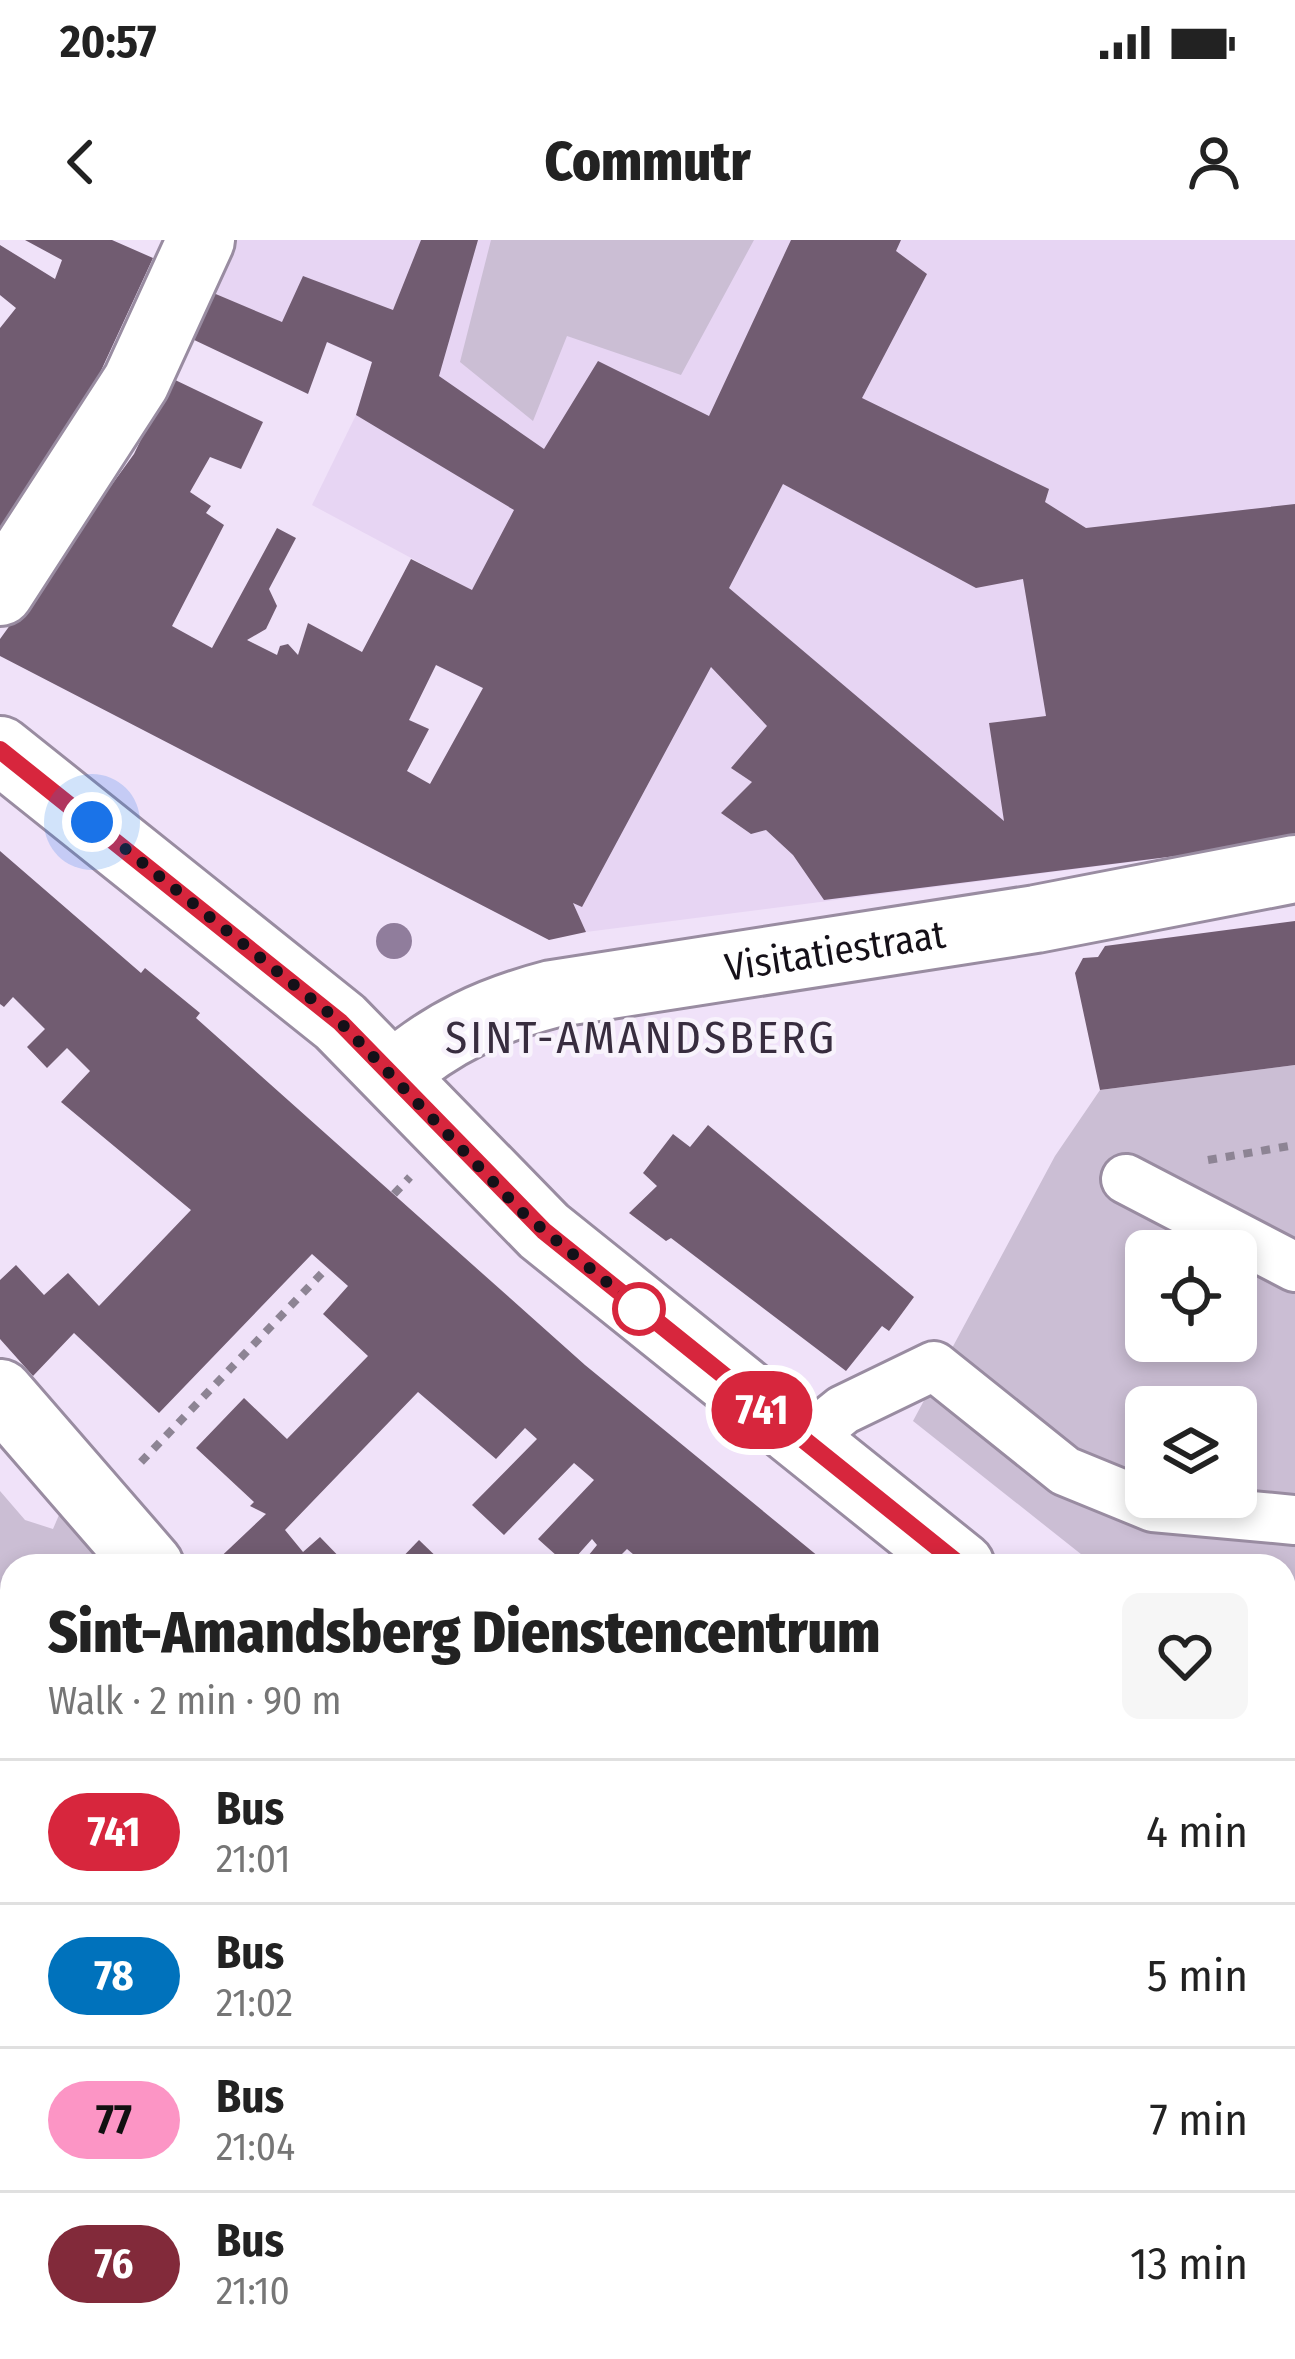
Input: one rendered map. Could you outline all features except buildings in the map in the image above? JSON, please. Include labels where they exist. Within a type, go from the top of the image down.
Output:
[{"type":"street","points":[[0,592],[136,382],[202,240]]},
{"type":"street","points":[[0,750],[267,960],[394,1074],[523,1213],[802,1443],[945,1554]]},
{"type":"street","name":"Visitatiestraat","points":[[394,1074],[449,1031],[508,1005],[552,994],[1036,919],[1295,869]]},
{"type":"street","points":[[1126,1179],[1295,1267]]},
{"type":"street","points":[[802,1443],[843,1410],[934,1366],[1064,1471],[1153,1507],[1295,1520]]},
{"type":"street","points":[[0,1393],[139,1554]]},
{"type":"path","points":[[1175,1204],[1200,1161],[1295,1145]]},
{"type":"path","points":[[98,1507],[327,1268]]},
{"type":"shaded area","points":[[236,240],[1295,240],[1295,841],[586,932],[573,903],[519,706],[436,665],[471,590],[312,505],[356,415],[372,362],[211,292]]},
{"type":"shaded area","points":[[491,240],[754,240],[681,375],[567,336],[533,421],[460,362]]},
{"type":"shaded area","points":[[1295,1065],[1295,1554],[1081,1554],[913,1421],[1055,1156],[1100,1090]]},
{"type":"shaded area","points":[[0,1491],[25,1520],[53,1529],[65,1501],[112,1554],[0,1554]]},
{"type":"bus line","name":"741","points":[[0,750],[340,1022],[544,1231],[945,1554]]},
{"type":"district","name":"SINT-AMANDSBERG","points":[[641,1037]]},
{"type":"route","points":[[92,822],[340,1022],[523,1213],[655,1322],[639,1309]]}]
